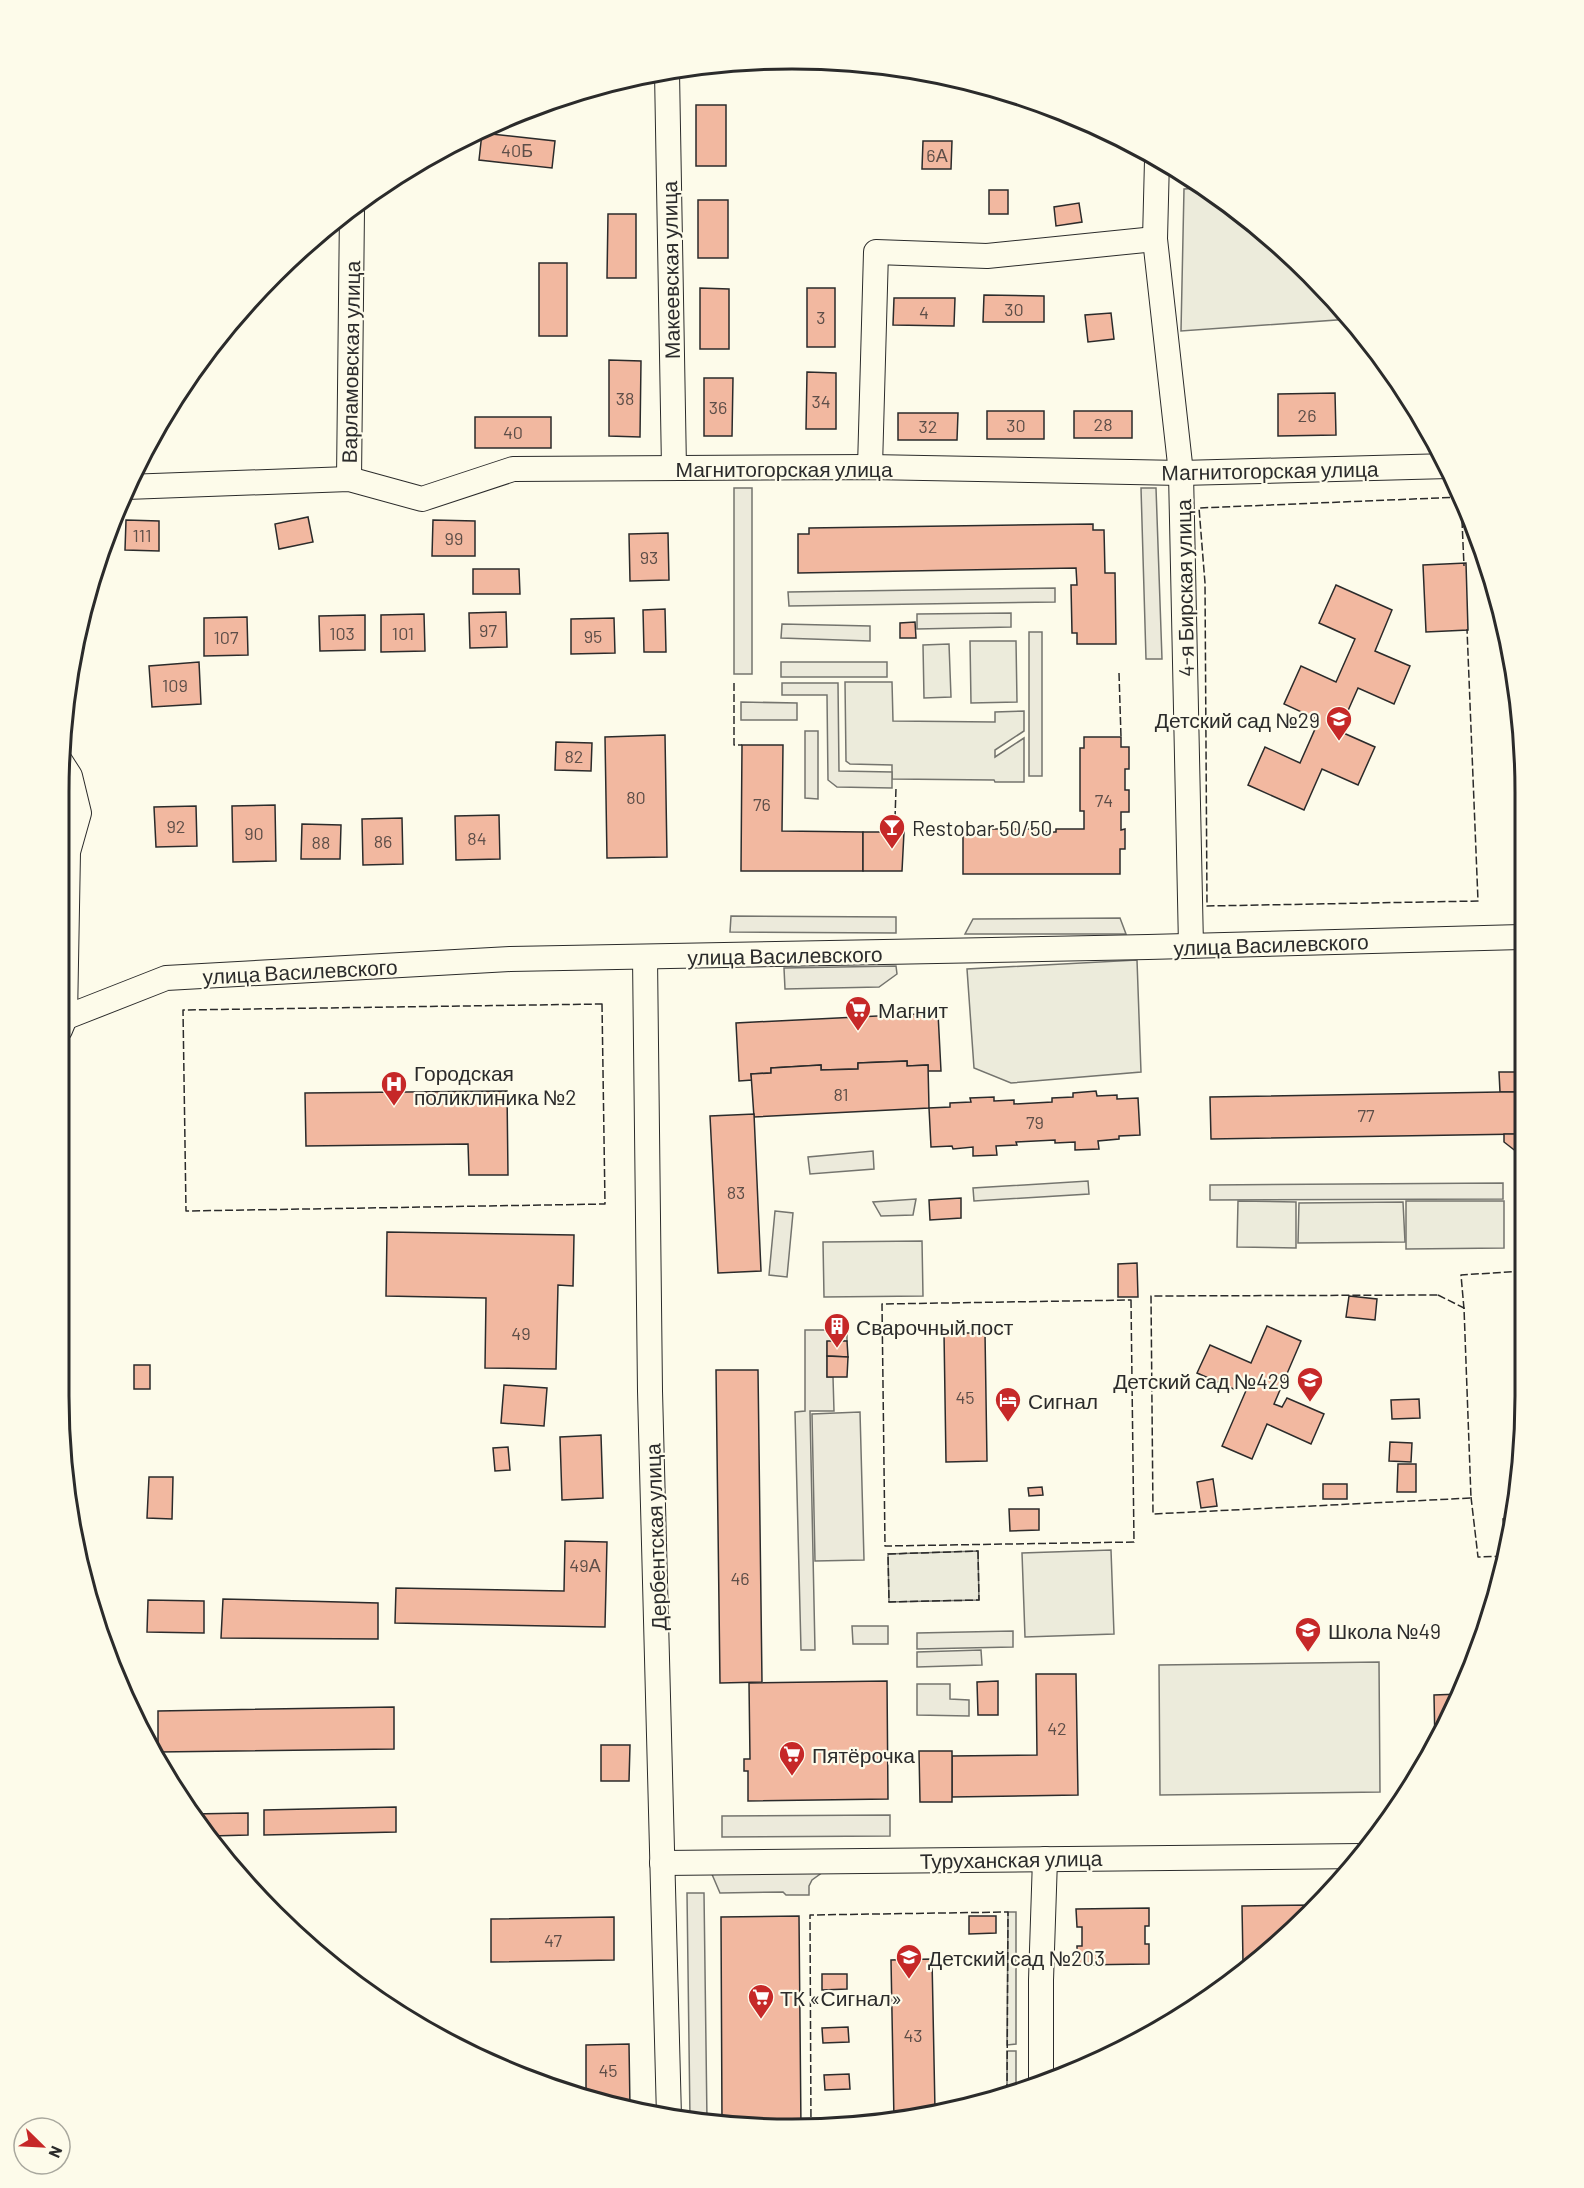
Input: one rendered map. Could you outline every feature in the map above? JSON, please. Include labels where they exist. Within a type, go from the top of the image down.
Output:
[{"type":"street","name":"Макеевская улица","points":[[667,80],[674,468]]},
{"type":"street","name":"4-я Бирская улица","points":[[1157,168],[1155,239],[1181,473],[1191,946]]},
{"type":"street","name":"Варламовская улица","points":[[349,479],[352,218]]},
{"type":"street","points":[[870,467],[876,252],[987,256],[1155,239]]},
{"type":"street","name":"Магнитогорская улица","points":[[137,487],[349,479],[422,499],[513,469],[870,467],[1181,473],[1437,466]]},
{"type":"street","points":[[69,848],[79,813],[70,775]]},
{"type":"street","name":"улица Василевского","points":[[69,1020],[166,978],[510,959],[1515,937]]},
{"type":"street","name":"Дербентская улица","points":[[645,957],[650,1391],[669,2108]]},
{"type":"street","name":"Туруханская улица","points":[[662,1863],[1350,1856]]},
{"type":"street","points":[[1041,2075],[1045,1859]]},
{"type":"shaded area","points":[[1184,189],[1194,191],[1269,248],[1340,320],[1181,331]]},
{"type":"shaded area","points":[[734,488],[752,488],[752,674],[734,674]]},
{"type":"shaded area","points":[[1141,488],[1156,488],[1162,659],[1146,659]]},
{"type":"shaded area","points":[[1055,588],[1055,602],[789,606],[788,592]]},
{"type":"shaded area","points":[[1011,613],[1011,627],[917,629],[917,614]]},
{"type":"shaded area","points":[[782,624],[870,626],[870,641],[781,638]]},
{"type":"shaded area","points":[[1029,632],[1042,632],[1042,776],[1029,776]]},
{"type":"shaded area","points":[[970,641],[1016,641],[1017,702],[971,703]]},
{"type":"shaded area","points":[[949,644],[951,697],[924,698],[923,645]]},
{"type":"shaded area","points":[[781,662],[887,662],[887,677],[781,677]]},
{"type":"shaded area","points":[[845,682],[892,682],[893,721],[995,722],[995,712],[1024,711],[1024,731],[995,750],[995,757],[1024,738],[1024,782],[892,779],[892,765],[850,764],[846,761]]},
{"type":"shaded area","points":[[782,683],[838,683],[839,771],[892,772],[892,788],[837,787],[828,780],[827,695],[782,695]]},
{"type":"shaded area","points":[[741,702],[797,703],[797,720],[741,720]]},
{"type":"shaded area","points":[[805,731],[818,731],[818,799],[805,798]]},
{"type":"shaded area","points":[[731,916],[896,917],[896,933],[730,932]]},
{"type":"shaded area","points":[[1120,918],[1126,934],[965,934],[973,919]]},
{"type":"shaded area","points":[[1137,960],[1141,1072],[1011,1083],[974,1068],[967,969]]},
{"type":"shaded area","points":[[896,966],[897,974],[879,987],[785,989],[784,968]]},
{"type":"shaded area","points":[[873,1151],[874,1169],[810,1174],[808,1157]]},
{"type":"shaded area","points":[[1088,1181],[1089,1194],[974,1201],[973,1188]]},
{"type":"shaded area","points":[[1503,1183],[1503,1199],[1210,1200],[1210,1185]]},
{"type":"shaded area","points":[[916,1199],[913,1215],[881,1216],[873,1202]]},
{"type":"shaded area","points":[[1238,1201],[1296,1202],[1296,1248],[1237,1247]]},
{"type":"shaded area","points":[[1406,1201],[1504,1201],[1504,1248],[1406,1249]]},
{"type":"shaded area","points":[[1403,1202],[1405,1242],[1298,1243],[1299,1203]]},
{"type":"shaded area","points":[[775,1211],[793,1213],[787,1277],[769,1275]]},
{"type":"shaded area","points":[[922,1241],[923,1296],[824,1297],[823,1242]]},
{"type":"shaded area","points":[[805,1330],[847,1330],[847,1341],[827,1342],[827,1377],[833,1377],[834,1411],[810,1411],[815,1650],[801,1650],[795,1412],[805,1411]]},
{"type":"shaded area","points":[[860,1412],[864,1560],[815,1561],[812,1414]]},
{"type":"shaded area","points":[[1111,1550],[1114,1634],[1025,1637],[1022,1553]]},
{"type":"shaded area","points":[[978,1551],[979,1600],[889,1602],[888,1554]]},
{"type":"shaded area","points":[[852,1626],[888,1626],[888,1644],[853,1644]]},
{"type":"shaded area","points":[[1013,1631],[1013,1647],[917,1649],[917,1633]]},
{"type":"shaded area","points":[[981,1650],[982,1665],[917,1667],[917,1652]]},
{"type":"shaded area","points":[[1379,1662],[1380,1792],[1160,1795],[1159,1665]]},
{"type":"shaded area","points":[[917,1684],[950,1684],[950,1699],[969,1700],[969,1716],[917,1715]]},
{"type":"shaded area","points":[[890,1815],[890,1836],[722,1837],[722,1816]]},
{"type":"shaded area","points":[[711,1872],[823,1872],[812,1880],[809,1895],[786,1895],[783,1892],[720,1893]]},
{"type":"shaded area","points":[[687,1893],[704,1893],[707,2114],[690,2112]]},
{"type":"shaded area","points":[[1008,1912],[1016,1912],[1016,2044],[1007,2045]]},
{"type":"shaded area","points":[[1007,2051],[1016,2051],[1016,2083],[1007,2086]]},
{"type":"building","points":[[696,105],[726,105],[726,166],[696,166]]},
{"type":"building","points":[[493,134],[555,141],[552,168],[479,160],[481,140]]},
{"type":"building","points":[[923,141],[952,141],[951,169],[922,169]]},
{"type":"building","points":[[989,190],[1008,190],[1008,214],[989,214]]},
{"type":"building","points":[[698,200],[728,200],[728,258],[698,258]]},
{"type":"building","points":[[1079,203],[1082,222],[1056,226],[1054,207]]},
{"type":"building","points":[[608,214],[636,214],[636,278],[607,278]]},
{"type":"building","points":[[539,263],[567,263],[567,336],[539,336]]},
{"type":"building","points":[[700,288],[729,289],[729,349],[700,349]]},
{"type":"building","points":[[807,288],[835,288],[835,347],[807,347]]},
{"type":"building","points":[[984,295],[1044,296],[1044,322],[983,322]]},
{"type":"building","points":[[894,298],[955,298],[954,326],[893,325]]},
{"type":"building","points":[[1111,313],[1114,339],[1088,342],[1085,315]]},
{"type":"building","points":[[609,360],[641,361],[640,437],[609,436]]},
{"type":"building","points":[[807,372],[836,373],[836,429],[806,429]]},
{"type":"building","points":[[704,378],[733,378],[732,436],[704,436]]},
{"type":"building","points":[[1335,393],[1336,435],[1278,436],[1278,394]]},
{"type":"building","points":[[987,411],[1044,411],[1044,439],[987,439]]},
{"type":"building","points":[[1074,411],[1132,411],[1132,438],[1074,438]]},
{"type":"building","points":[[898,413],[958,413],[957,440],[898,440]]},
{"type":"building","points":[[475,417],[551,417],[551,448],[475,448]]},
{"type":"building","points":[[308,517],[313,542],[279,549],[275,524]]},
{"type":"building","points":[[126,520],[159,521],[159,551],[125,550]]},
{"type":"building","points":[[433,520],[475,521],[475,556],[432,556]]},
{"type":"building","points":[[1093,524],[1093,530],[1104,530],[1105,573],[1115,573],[1116,644],[1077,644],[1077,633],[1072,633],[1071,585],[1077,585],[1076,568],[798,573],[798,534],[809,534],[809,528]]},
{"type":"building","points":[[668,533],[669,580],[630,581],[629,534]]},
{"type":"building","points":[[1466,563],[1468,630],[1426,632],[1423,565]]},
{"type":"building","points":[[473,569],[519,569],[520,594],[473,594]]},
{"type":"building","points":[[1336,585],[1392,610],[1375,651],[1410,666],[1394,704],[1358,688],[1339,731],[1375,747],[1358,785],[1322,769],[1304,810],[1248,785],[1265,747],[1300,763],[1319,720],[1284,704],[1301,666],[1336,682],[1355,639],[1319,623]]},
{"type":"building","points":[[665,609],[666,652],[644,652],[643,610]]},
{"type":"building","points":[[506,612],[507,647],[470,648],[469,613]]},
{"type":"building","points":[[424,614],[425,651],[381,652],[381,615]]},
{"type":"building","points":[[365,615],[365,650],[320,651],[319,616]]},
{"type":"building","points":[[247,617],[248,655],[204,656],[204,618]]},
{"type":"building","points":[[614,618],[615,653],[571,654],[571,619]]},
{"type":"building","points":[[915,622],[916,638],[900,638],[900,623]]},
{"type":"building","points":[[199,662],[201,704],[152,707],[149,666]]},
{"type":"building","points":[[665,735],[667,857],[607,858],[605,737]]},
{"type":"building","points":[[1084,737],[1121,737],[1121,747],[1129,747],[1129,769],[1125,769],[1125,790],[1129,790],[1129,812],[1121,812],[1121,830],[1125,829],[1125,849],[1120,849],[1120,874],[963,874],[963,833],[973,833],[973,829],[1037,829],[1037,832],[1056,832],[1056,829],[1084,829],[1084,811],[1080,811],[1080,748],[1084,748]]},
{"type":"building","points":[[556,742],[592,743],[591,771],[555,770]]},
{"type":"building","points":[[742,745],[783,745],[782,831],[863,832],[863,871],[741,871]]},
{"type":"building","points":[[275,805],[276,861],[233,862],[232,806]]},
{"type":"building","points":[[196,806],[197,846],[156,847],[154,807]]},
{"type":"building","points":[[499,815],[500,859],[456,860],[455,816]]},
{"type":"building","points":[[402,818],[403,864],[363,865],[362,819]]},
{"type":"building","points":[[302,824],[341,825],[340,859],[301,859]]},
{"type":"building","points":[[863,832],[904,832],[902,871],[863,871]]},
{"type":"building","points":[[938,1013],[941,1071],[928,1071],[928,1065],[907,1066],[907,1061],[858,1063],[858,1069],[821,1070],[821,1065],[771,1068],[771,1073],[751,1074],[752,1080],[739,1081],[736,1023]]},
{"type":"building","points":[[907,1061],[907,1066],[928,1065],[929,1108],[754,1117],[751,1074],[771,1073],[771,1068],[821,1065],[821,1070],[858,1069],[858,1063]]},
{"type":"building","points":[[1499,1072],[1515,1072],[1515,1092],[1500,1092]]},
{"type":"building","points":[[507,1091],[508,1175],[469,1175],[468,1144],[306,1146],[305,1093]]},
{"type":"building","points":[[1096,1091],[1097,1096],[1117,1095],[1117,1099],[1138,1098],[1140,1135],[1119,1136],[1119,1139],[1098,1141],[1099,1149],[1075,1150],[1075,1142],[1055,1143],[1055,1140],[1016,1142],[1017,1145],[996,1146],[997,1155],[973,1156],[973,1147],[953,1149],[952,1146],[931,1147],[929,1108],[950,1107],[950,1103],[971,1102],[970,1098],[994,1097],[994,1101],[1014,1100],[1014,1104],[1052,1102],[1052,1098],[1073,1097],[1073,1093]]},
{"type":"building","points":[[1515,1092],[1515,1134],[1211,1139],[1210,1097]]},
{"type":"building","points":[[754,1114],[761,1271],[718,1273],[710,1116]]},
{"type":"building","points":[[1504,1134],[1515,1134],[1515,1151],[1504,1142]]},
{"type":"building","points":[[961,1198],[961,1218],[930,1220],[929,1200]]},
{"type":"building","points":[[387,1232],[574,1235],[573,1286],[558,1285],[556,1369],[485,1368],[486,1298],[386,1296]]},
{"type":"building","points":[[1137,1263],[1138,1297],[1118,1297],[1118,1264]]},
{"type":"building","points":[[1349,1296],[1377,1299],[1375,1320],[1346,1317]]},
{"type":"building","points":[[1267,1326],[1301,1341],[1274,1404],[1282,1407],[1287,1398],[1324,1414],[1311,1444],[1267,1424],[1252,1459],[1222,1446],[1248,1386],[1239,1382],[1236,1390],[1197,1373],[1210,1345],[1251,1363]]},
{"type":"building","points":[[944,1333],[985,1333],[987,1461],[946,1462]]},
{"type":"building","name":"Сварочный пост","points":[[827,1341],[847,1341],[848,1357],[827,1356]]},
{"type":"building","points":[[827,1356],[848,1357],[847,1377],[827,1377]]},
{"type":"building","points":[[134,1365],[150,1365],[150,1389],[134,1389]]},
{"type":"building","points":[[716,1370],[758,1370],[762,1682],[720,1683]]},
{"type":"building","points":[[504,1385],[547,1388],[544,1426],[501,1423]]},
{"type":"building","points":[[1419,1399],[1420,1418],[1392,1419],[1391,1400]]},
{"type":"building","points":[[601,1435],[603,1498],[562,1500],[560,1437]]},
{"type":"building","points":[[1390,1442],[1412,1443],[1411,1462],[1389,1461]]},
{"type":"building","points":[[508,1447],[510,1470],[495,1471],[493,1448]]},
{"type":"building","points":[[1398,1464],[1416,1464],[1416,1492],[1397,1492]]},
{"type":"building","points":[[149,1477],[173,1477],[172,1519],[147,1518]]},
{"type":"building","points":[[1213,1479],[1217,1506],[1201,1508],[1197,1482]]},
{"type":"building","points":[[1323,1484],[1347,1484],[1347,1499],[1323,1499]]},
{"type":"building","points":[[1042,1487],[1043,1495],[1029,1496],[1028,1488]]},
{"type":"building","points":[[1009,1509],[1039,1509],[1039,1530],[1010,1531]]},
{"type":"building","points":[[565,1541],[607,1542],[605,1627],[395,1623],[396,1588],[564,1591]]},
{"type":"building","points":[[223,1599],[378,1603],[378,1639],[221,1638]]},
{"type":"building","points":[[148,1600],[204,1601],[204,1633],[147,1632]]},
{"type":"building","points":[[1036,1674],[1076,1674],[1078,1795],[952,1797],[952,1756],[1037,1755]]},
{"type":"building","points":[[887,1681],[888,1799],[748,1801],[748,1771],[744,1771],[744,1759],[750,1759],[749,1683]]},
{"type":"building","points":[[998,1681],[998,1715],[978,1715],[977,1682]]},
{"type":"building","points":[[1450,1694],[1435,1726],[1434,1695]]},
{"type":"building","points":[[394,1707],[394,1749],[163,1752],[158,1743],[158,1711]]},
{"type":"building","points":[[601,1745],[630,1745],[629,1781],[601,1781]]},
{"type":"building","points":[[919,1751],[952,1751],[952,1802],[920,1802]]},
{"type":"building","points":[[396,1807],[396,1832],[264,1835],[264,1810]]},
{"type":"building","points":[[248,1813],[248,1835],[218,1836],[202,1814]]},
{"type":"building","points":[[1305,1905],[1269,1940],[1243,1961],[1242,1906]]},
{"type":"building","points":[[1149,1908],[1149,1926],[1145,1926],[1145,1944],[1149,1944],[1149,1964],[1077,1965],[1077,1946],[1082,1946],[1082,1927],[1077,1927],[1076,1909]]},
{"type":"building","name":"ТК «Сигнал»","points":[[799,1916],[801,2119],[722,2115],[721,1917]]},
{"type":"building","points":[[969,1916],[996,1916],[996,1933],[969,1934]]},
{"type":"building","points":[[614,1917],[614,1960],[491,1962],[491,1919]]},
{"type":"building","points":[[932,1959],[935,2105],[894,2112],[891,1960]]},
{"type":"building","points":[[822,1974],[847,1974],[847,1989],[822,1990]]},
{"type":"building","points":[[848,2027],[849,2042],[823,2043],[822,2028]]},
{"type":"building","points":[[629,2044],[630,2100],[586,2089],[586,2045]]},
{"type":"building","points":[[849,2074],[850,2089],[825,2090],[824,2075]]},
{"type":"fence","points":[[1452,497],[1199,508],[1205,583],[1207,906],[1478,901],[1467,629]]},
{"type":"fence","points":[[1462,520],[1464,566]]},
{"type":"fence","points":[[1119,673],[1121,737]]},
{"type":"fence","points":[[734,683],[734,745],[742,745]]},
{"type":"fence","points":[[895,819],[896,788]]},
{"type":"fence","points":[[602,1004],[605,1204],[186,1211],[183,1010],[602,1004]]},
{"type":"fence","points":[[1464,1309],[1461,1275],[1515,1272]]},
{"type":"fence","points":[[1438,1295],[1464,1308],[1471,1498],[1153,1514],[1151,1296],[1438,1295]]},
{"type":"fence","points":[[1131,1300],[1134,1542],[885,1546],[882,1304],[1131,1300]]},
{"type":"fence","points":[[1471,1497],[1478,1557],[1496,1556]]},
{"type":"fence","points":[[978,1551],[979,1600],[889,1602],[888,1554],[978,1551]]},
{"type":"fence","points":[[811,2118],[810,1915],[1008,1912],[1007,2086]]},
{"type":"place","name":"Детский сад №29","points":[[1339,742]]},
{"type":"place","name":"Restobar 50/50","points":[[892,850]]},
{"type":"place","name":"Магнит","points":[[858,1032]]},
{"type":"place","name":"Городская поликлиника №2","points":[[394,1107]]},
{"type":"place","name":"Сварочный пост","points":[[837,1349]]},
{"type":"place","name":"Детский сад №429","points":[[1310,1403]]},
{"type":"place","name":"Сигнал","points":[[1008,1423]]},
{"type":"place","name":"Школа №49","points":[[1308,1653]]},
{"type":"place","name":"Пятёрочка","points":[[792,1777]]},
{"type":"place","name":"Детский сад №203","points":[[909,1980]]},
{"type":"place","name":"ТК «Сигнал»","points":[[761,2020]]}]
